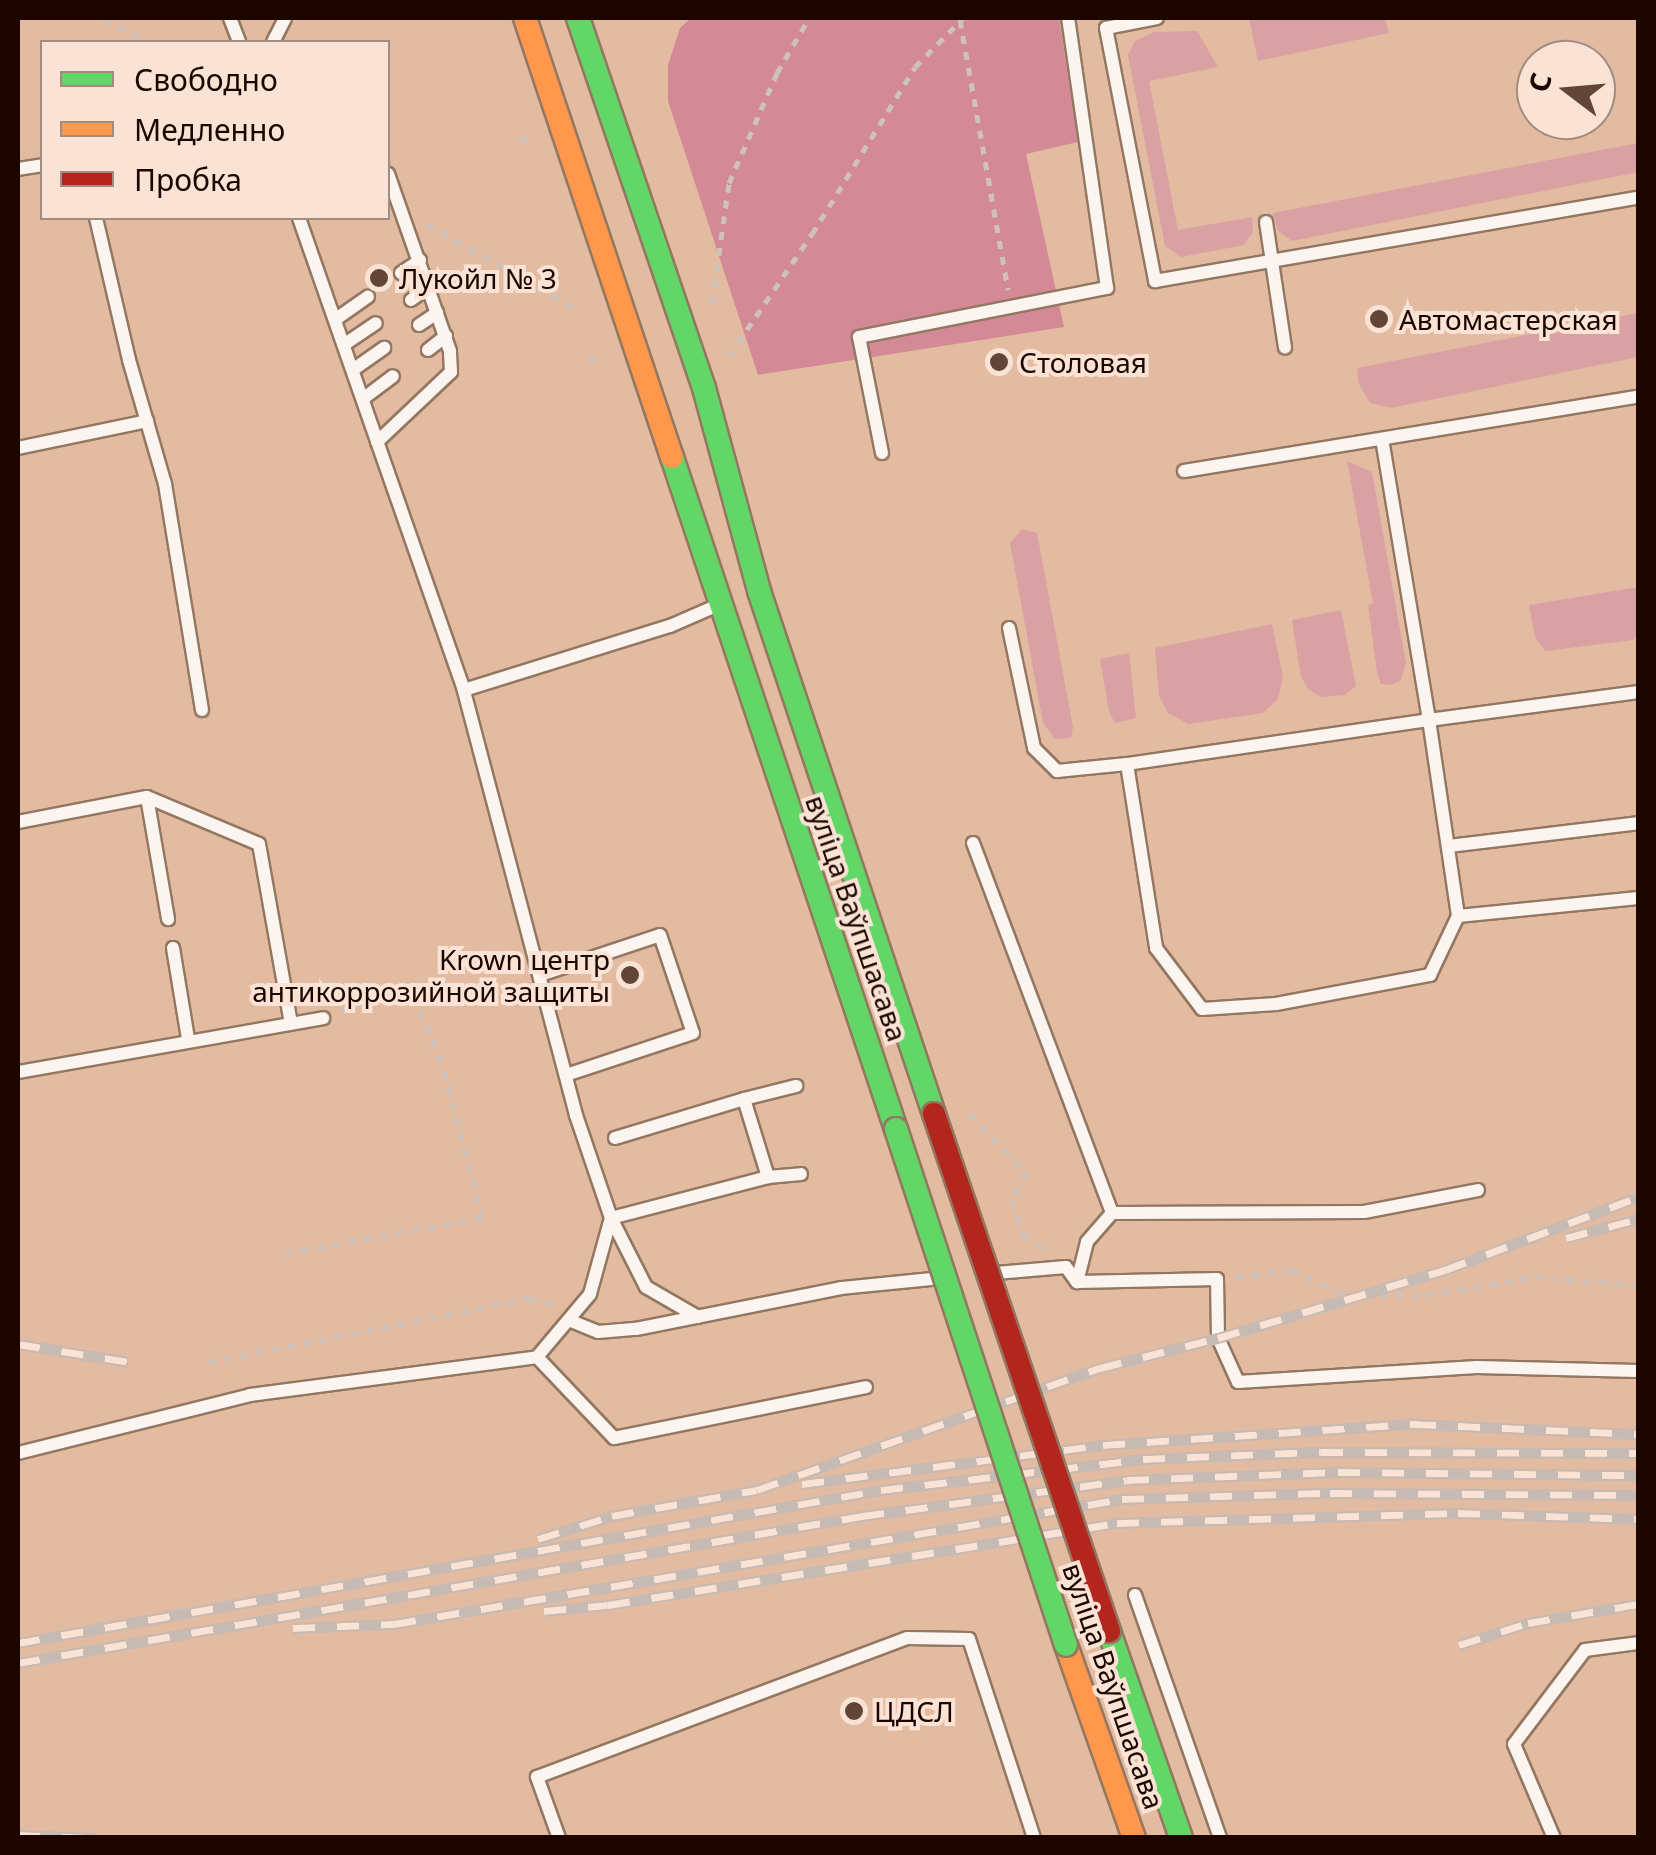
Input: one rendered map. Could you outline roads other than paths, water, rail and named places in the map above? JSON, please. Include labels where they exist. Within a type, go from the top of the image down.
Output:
[{"type":"main road","name":"вуліца Ваўпшасава","points":[[525,18],[1066,1645],[1134,1838]]},
{"type":"main road","name":"вуліца Ваўпшасава","points":[[578,18],[704,388],[759,591],[1181,1838]]},
{"type":"lane","points":[[882,453],[859,336],[1107,288],[1068,18]]},
{"type":"lane","points":[[1157,18],[1106,28],[1154,281],[1638,198]]},
{"type":"lane","points":[[376,442],[450,372],[446,336],[390,179]]},
{"type":"lane","points":[[97,220],[165,484],[202,710]]},
{"type":"lane","points":[[300,220],[464,690],[566,1075],[612,1218],[646,1288],[698,1317]]},
{"type":"lane","points":[[1266,222],[1285,348]]},
{"type":"lane","points":[[401,273],[420,260]]},
{"type":"lane","points":[[411,300],[429,288]]},
{"type":"lane","points":[[336,320],[368,297]]},
{"type":"lane","points":[[419,326],[438,313]]},
{"type":"lane","points":[[345,344],[376,323]]},
{"type":"lane","points":[[428,350],[446,336]]},
{"type":"lane","points":[[354,369],[384,348]]},
{"type":"lane","points":[[364,398],[393,376]]},
{"type":"lane","points":[[1184,470],[1638,397]]},
{"type":"lane","points":[[18,448],[147,421]]},
{"type":"lane","points":[[1126,764],[1156,948],[1202,1009],[1276,1004],[1430,975],[1458,916],[1450,846],[1382,438]]},
{"type":"lane","points":[[464,690],[670,626],[718,604]]},
{"type":"lane","points":[[1009,628],[1034,748],[1058,771],[1638,692]]},
{"type":"lane","points":[[147,797],[168,919]]},
{"type":"lane","points":[[18,822],[147,797],[259,844],[291,1023]]},
{"type":"lane","points":[[1450,846],[1638,824]]},
{"type":"lane","points":[[972,843],[1112,1213]]},
{"type":"lane","points":[[1458,916],[1638,898]]},
{"type":"lane","points":[[540,975],[660,935],[693,1033],[566,1075]]},
{"type":"lane","points":[[173,948],[188,1039]]},
{"type":"lane","points":[[18,1072],[323,1018]]},
{"type":"lane","points":[[615,1138],[796,1086]]},
{"type":"lane","points":[[744,1099],[768,1178]]},
{"type":"lane","points":[[612,1218],[768,1178],[801,1174]]},
{"type":"lane","points":[[1077,1282],[1087,1242],[1112,1213],[1364,1212],[1478,1190]]},
{"type":"lane","points":[[18,1453],[250,1396],[537,1357],[590,1294],[612,1218]]},
{"type":"lane","points":[[972,1276],[1066,1267],[1077,1282]]},
{"type":"lane","points":[[575,1316],[598,1332],[698,1317],[841,1288],[954,1277]]},
{"type":"lane","points":[[1077,1282],[1217,1279],[1218,1338],[1238,1382],[1477,1367],[1638,1371]]},
{"type":"lane","points":[[537,1357],[614,1438],[866,1387]]},
{"type":"lane","points":[[1135,1595],[1220,1838]]},
{"type":"lane","points":[[560,1838],[536,1777],[907,1638],[969,1639],[1034,1838]]},
{"type":"lane","points":[[1554,1838],[1514,1744],[1585,1650],[1638,1643]]},
{"type":"railway","points":[[538,1539],[612,1516],[757,1490],[1100,1368],[1218,1338],[1445,1270],[1638,1197]]},
{"type":"railway","points":[[1566,1238],[1638,1219]]},
{"type":"railway","points":[[18,1344],[129,1362]]},
{"type":"railway","points":[[802,1484],[1103,1445],[1414,1424],[1638,1434]]},
{"type":"railway","points":[[18,1643],[881,1490],[1143,1459],[1321,1452],[1638,1453]]},
{"type":"railway","points":[[18,1663],[862,1516],[1127,1480],[1338,1472],[1638,1475]]},
{"type":"railway","points":[[293,1628],[394,1624],[1122,1499],[1330,1493],[1638,1495]]},
{"type":"railway","points":[[544,1611],[608,1605],[1117,1523],[1458,1513],[1638,1519]]},
{"type":"railway","points":[[1459,1645],[1528,1623],[1638,1604]]},
{"type":"railway","points":[[18,1835],[96,1838]]},
{"type":"place","name":"Лукойл № 3","points":[[379,278]]},
{"type":"place","name":"Автомастерская","points":[[1379,319]]},
{"type":"place","name":"Столовая","points":[[999,362]]},
{"type":"place","name":"Krown центр антикоррозийной защиты","points":[[630,975]]},
{"type":"place","name":"ЦДСЛ","points":[[854,1711]]}]
